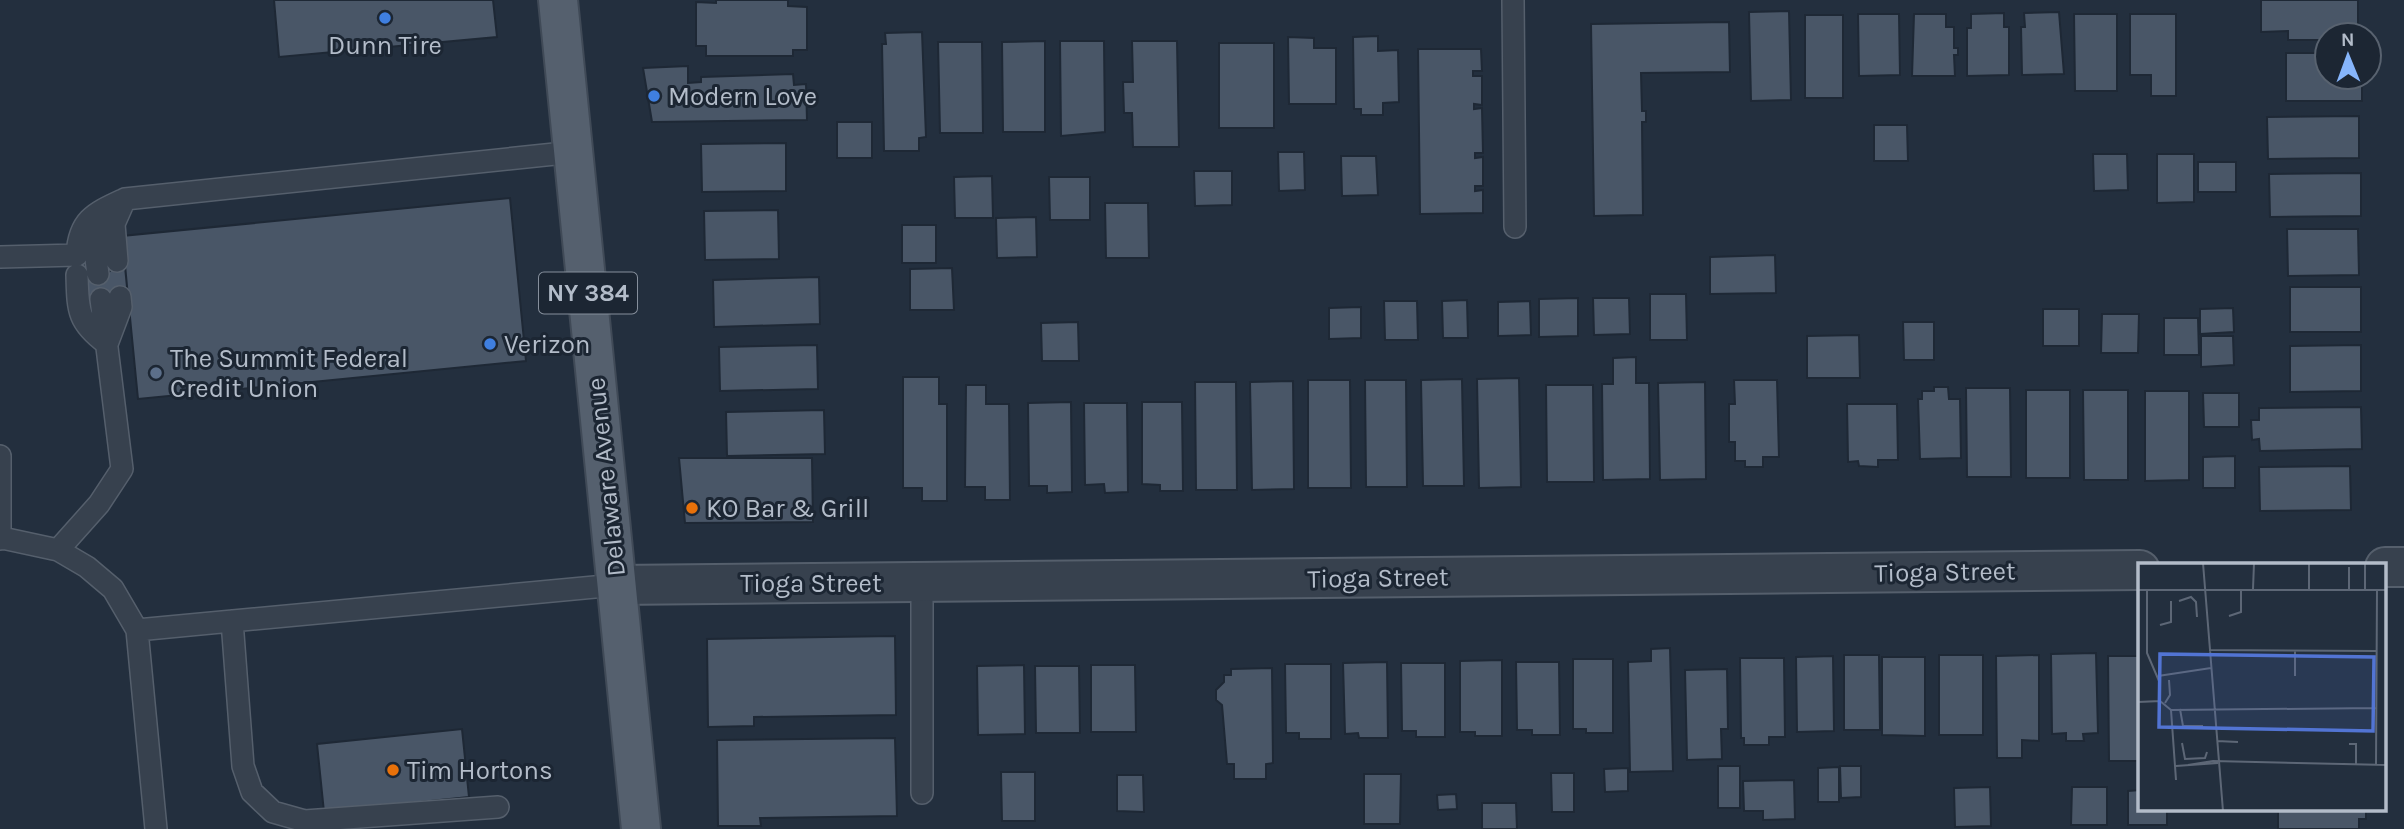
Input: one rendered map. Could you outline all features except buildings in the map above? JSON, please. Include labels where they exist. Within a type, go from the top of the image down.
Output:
[{"type":"main road","name":"Delaware Avenue","points":[[558,0],[641,829]]},
{"type":"street","points":[[2386,568],[2404,567]]},
{"type":"street","name":"Tioga Street","points":[[616,586],[2138,570]]},
{"type":"lane","points":[[1514,0],[1515,227]]},
{"type":"lane","points":[[0,257],[77,255],[78,239],[85,222],[117,203],[574,152]]},
{"type":"lane","points":[[117,203],[114,224],[117,261]]},
{"type":"lane","points":[[107,344],[82,321],[98,219],[117,203]]},
{"type":"lane","points":[[58,550],[99,504],[122,469],[107,344],[121,307],[111,298]]},
{"type":"lane","points":[[0,456],[1,538],[58,550],[87,567],[113,589],[137,630],[156,829]]},
{"type":"lane","points":[[922,583],[922,793]]},
{"type":"lane","points":[[137,630],[616,586]]},
{"type":"lane","points":[[232,621],[243,766],[252,792],[273,812],[305,821],[498,807]]},
{"type":"place","name":"Dunn Tire","points":[[385,18]]},
{"type":"place","name":"Modern Love","points":[[654,96]]},
{"type":"place","name":"Verizon","points":[[490,344]]},
{"type":"place","name":"The Summit Federal Credit Union","points":[[156,373]]},
{"type":"place","name":"KO Bar & Grill","points":[[692,508]]},
{"type":"place","name":"Tim Hortons","points":[[393,770]]}]
